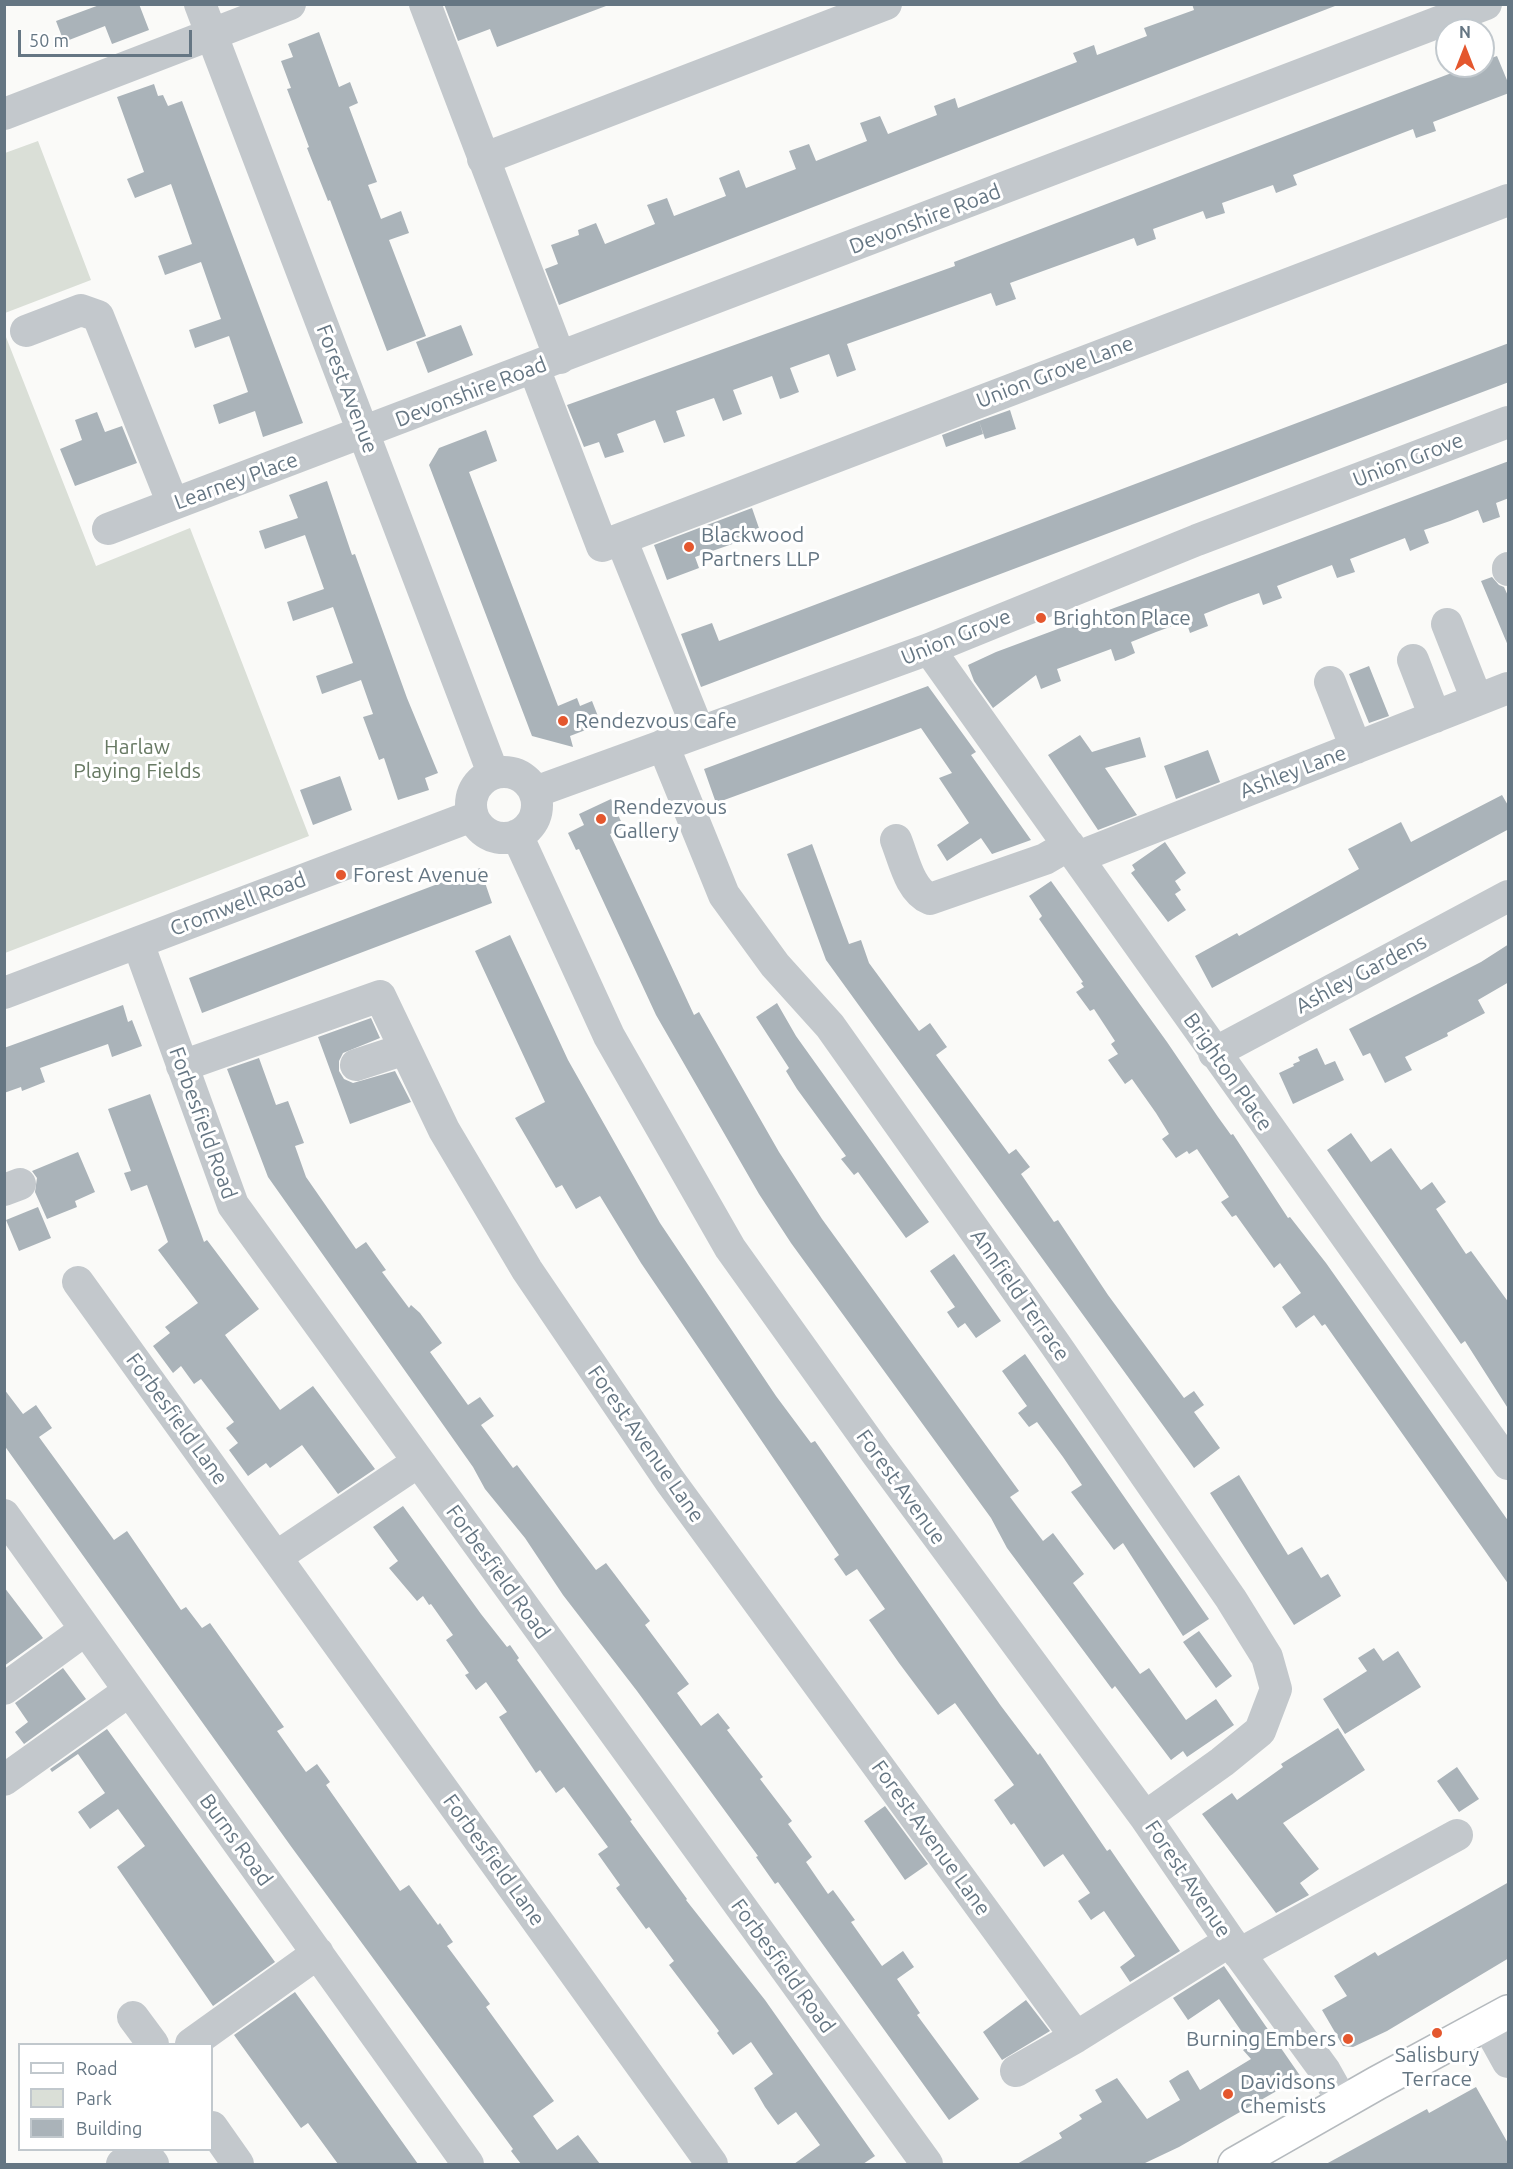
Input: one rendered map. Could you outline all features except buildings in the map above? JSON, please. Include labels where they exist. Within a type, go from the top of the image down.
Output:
[{"type":"main road","points":[[1235,2164],[1498,2018]]},
{"type":"street","name":"Forest Avenue","points":[[200,4],[493,773]]},
{"type":"street","points":[[4,114],[290,4]]},
{"type":"street","points":[[425,4],[483,159],[547,363],[611,542],[699,732]]},
{"type":"street","points":[[483,159],[886,4]]},
{"type":"street","name":"Devonshire Road","points":[[363,433],[547,363],[1424,16],[1486,4]]},
{"type":"street","name":"Union Grove Lane","points":[[611,542],[1509,201]]},
{"type":"street","points":[[26,331],[81,310],[98,316],[173,504]]},
{"type":"street","name":"Union Grove","points":[[535,792],[929,649],[1197,540],[1509,422]]},
{"type":"street","name":"Learney Place","points":[[108,529],[363,433]]},
{"type":"street","points":[[1447,624],[1477,700]]},
{"type":"street","name":"Brighton Place","points":[[929,649],[1074,851],[1214,1053],[1509,1464]]},
{"type":"street","points":[[1413,660],[1435,717]]},
{"type":"street","points":[[1330,682],[1356,748]]},
{"type":"street","name":"Ashley Lane","points":[[896,840],[920,896],[930,899],[1074,851],[1356,748],[1509,688]]},
{"type":"street","name":"Annfield Terrace","points":[[663,745],[724,895],[775,965],[830,1026],[1055,1344],[1231,1599],[1268,1657],[1276,1689],[1260,1731],[1145,1817]]},
{"type":"street","points":[[503,771],[522,777],[535,792],[537,812],[526,830],[507,838],[486,833],[472,816],[472,795],[484,778],[493,773],[503,771]]},
{"type":"street","name":"Cromwell Road","points":[[4,993],[472,816]]},
{"type":"street","name":"Forest Avenue","points":[[517,835],[609,1036],[730,1248],[877,1454],[1145,1817],[1234,1947],[1325,2071],[1342,2103]]},
{"type":"street","name":"Ashley Gardens","points":[[1214,1053],[1509,896]]},
{"type":"street","name":"Forbesfield Road","points":[[138,943],[233,1204],[927,2164]]},
{"type":"street","name":"Forest Avenue Lane","points":[[182,1066],[380,996],[444,1130],[527,1270],[670,1481],[1076,2037]]},
{"type":"street","points":[[356,1065],[405,1048]]},
{"type":"street","name":"Forbesfield Lane","points":[[78,1282],[712,2164]]},
{"type":"street","points":[[276,1557],[418,1462]]},
{"type":"street","name":"Burns Road","points":[[4,1515],[468,2164]]},
{"type":"street","points":[[4,1689],[85,1630]]},
{"type":"street","points":[[4,1780],[129,1691]]},
{"type":"street","points":[[1016,2071],[1234,1947],[1457,1835]]},
{"type":"street","points":[[192,2043],[318,1953]]},
{"type":"street","points":[[133,2017],[152,2043]]},
{"type":"street","points":[[1498,2018],[1509,2062]]},
{"type":"street","points":[[213,2128],[238,2164]]},
{"type":"street","points":[[122,2164],[141,2151]]},
{"type":"street","points":[[143,2151],[153,2164]]},
{"type":"green space","points":[[38,141],[91,280],[5,313],[5,153]]},
{"type":"green space","name":"Harlaw Playing Fields","points":[[4,332],[96,566],[190,528],[309,836],[5,953]]},
{"type":"place","name":"Blackwood Partners LLP","points":[[689,547]]},
{"type":"place","name":"Brighton Place","points":[[1041,618]]},
{"type":"place","name":"Rendezvous Cafe","points":[[563,721]]},
{"type":"place","name":"Rendezvous Gallery","points":[[601,819]]},
{"type":"place","name":"Forest Avenue","points":[[341,875]]},
{"type":"place","name":"Salisbury Terrace","points":[[1437,2033]]},
{"type":"place","name":"Burning Embers","points":[[1348,2039]]},
{"type":"place","name":"Davidsons Chemists","points":[[1228,2094]]}]
